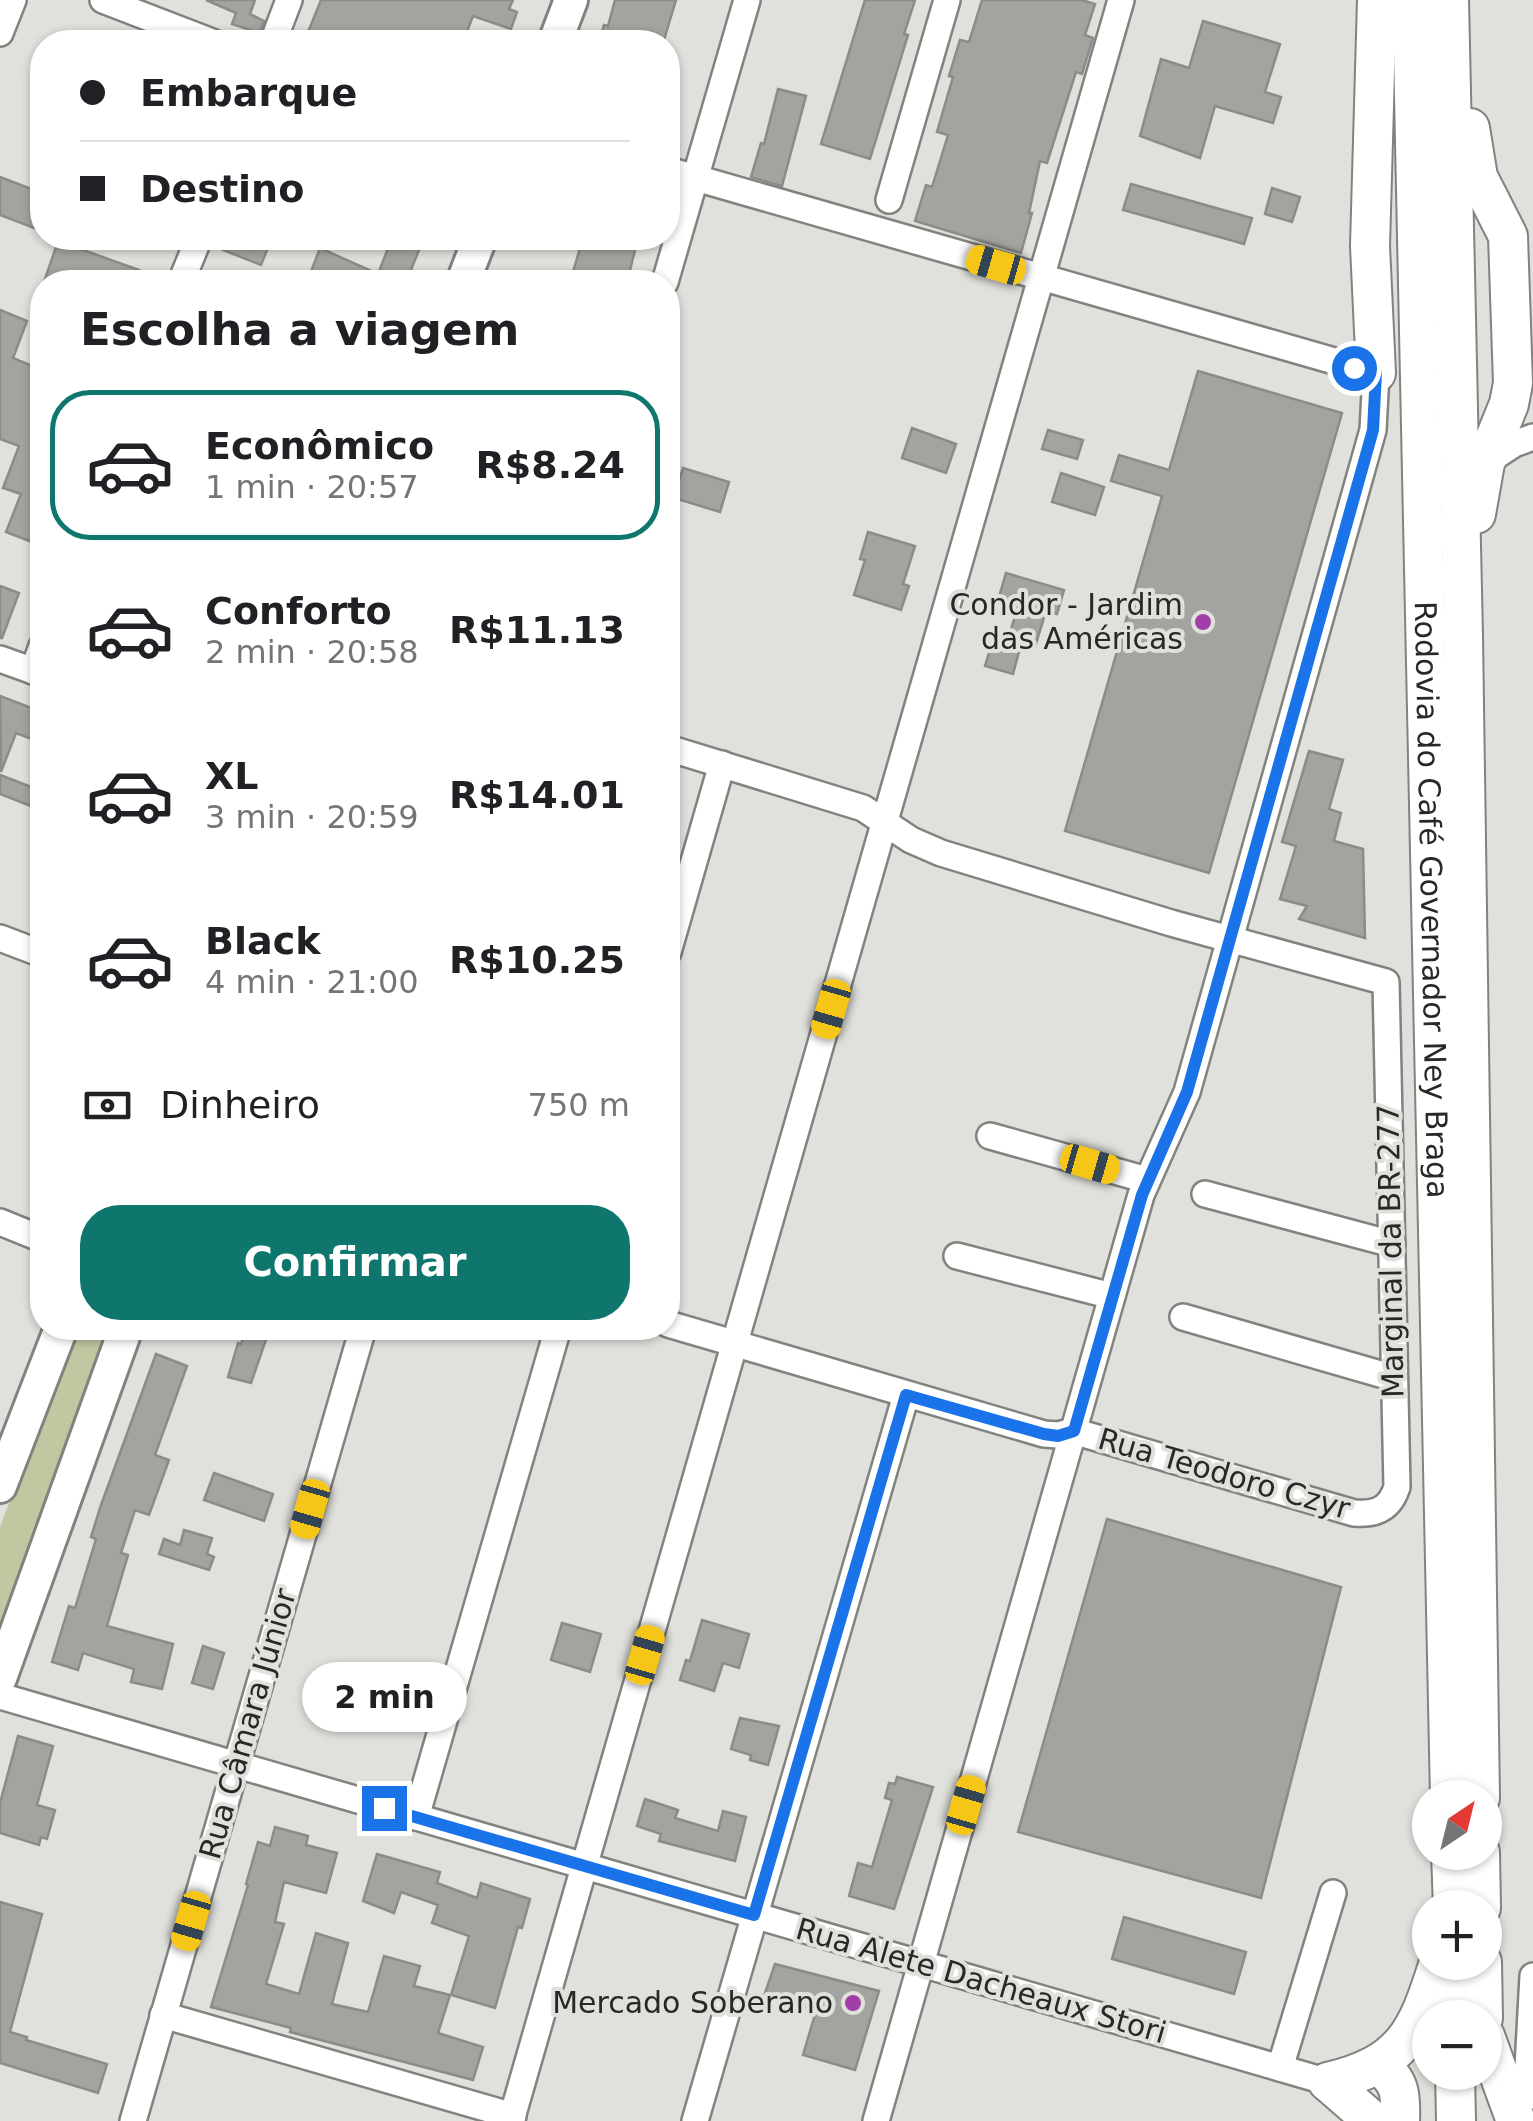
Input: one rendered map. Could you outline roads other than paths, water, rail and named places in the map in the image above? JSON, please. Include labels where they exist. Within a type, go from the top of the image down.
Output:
[{"type":"highway","points":[[1376,373],[1370,246],[1377,0]]},
{"type":"highway","name":"Rodovia do Café Governador Ney Braga","points":[[1412,0],[1450,1780]]},
{"type":"highway","name":"Rodovia do Café Governador Ney Braga","points":[[1448,0],[1480,1780]]},
{"type":"highway","points":[[1462,0],[1474,163],[1508,236],[1513,383],[1485,463],[1462,636]]},
{"type":"highway","points":[[1328,2082],[1378,2066],[1396,2053],[1418,2023],[1433,1980]]},
{"type":"highway","points":[[1373,2121],[1371,2087],[1378,2066]]},
{"type":"highway","points":[[1378,2066],[1388,2072],[1400,2089],[1400,2121]]},
{"type":"highway","points":[[1328,2082],[1373,2121]]},
{"type":"highway","points":[[1502,2083],[1516,2121]]},
{"type":"highway","points":[[1455,2090],[1456,2121]]},
{"type":"highway","points":[[1484,2090],[1484,2121]]},
{"type":"main road","points":[[560,30],[572,0]]},
{"type":"main road","points":[[0,1486],[56,1340]]},
{"type":"main road","points":[[0,1678],[122,1340]]},
{"type":"street","points":[[0,33],[13,0]]},
{"type":"street","points":[[103,0],[181,30]]},
{"type":"street","points":[[278,30],[289,0]]},
{"type":"street","points":[[680,230],[746,0]]},
{"type":"street","points":[[889,200],[947,0]]},
{"type":"street","points":[[164,2015],[512,2118],[1121,0]]},
{"type":"street","points":[[680,174],[1376,373],[1373,430],[1182,1110],[1147,1180],[876,2121]]},
{"type":"street","points":[[1513,383],[1533,415]]},
{"type":"street","points":[[1485,463],[1533,437]]},
{"type":"street","points":[[0,658],[30,663]]},
{"type":"street","points":[[680,752],[863,808],[884,824],[941,853],[1230,939]]},
{"type":"street","points":[[680,910],[722,764]]},
{"type":"street","points":[[0,938],[30,949]]},
{"type":"street","name":"Marginal da BR-277","points":[[1230,939],[1386,982],[1397,1488],[1387,1506],[1377,1512]]},
{"type":"street","points":[[990,1136],[1147,1180]]},
{"type":"street","points":[[1205,1194],[1392,1244]]},
{"type":"street","points":[[0,1222],[30,1234]]},
{"type":"street","points":[[957,1256],[1112,1296]]},
{"type":"street","points":[[1183,1316],[1394,1378]]},
{"type":"street","name":"Rua Teodoro Czyr","points":[[680,1328],[1044,1434],[1058,1436],[1074,1431],[1354,1512],[1377,1512]]},
{"type":"street","name":"Rua Câmara Júnior","points":[[133,2121],[360,1340]]},
{"type":"street","points":[[416,1817],[555,1340]]},
{"type":"street","points":[[695,2121],[906,1395]]},
{"type":"street","name":"Rua Alete Dacheaux Stori","points":[[0,1696],[1328,2082]]},
{"type":"street","points":[[1280,2068],[1333,1893]]},
{"type":"street","points":[[1533,1976],[1528,2066],[1533,2096]]},
{"type":"place","name":"Condor - Jardim das Américas","points":[[1203,622]]},
{"type":"place","name":"Mercado Soberano","points":[[853,2003]]}]
